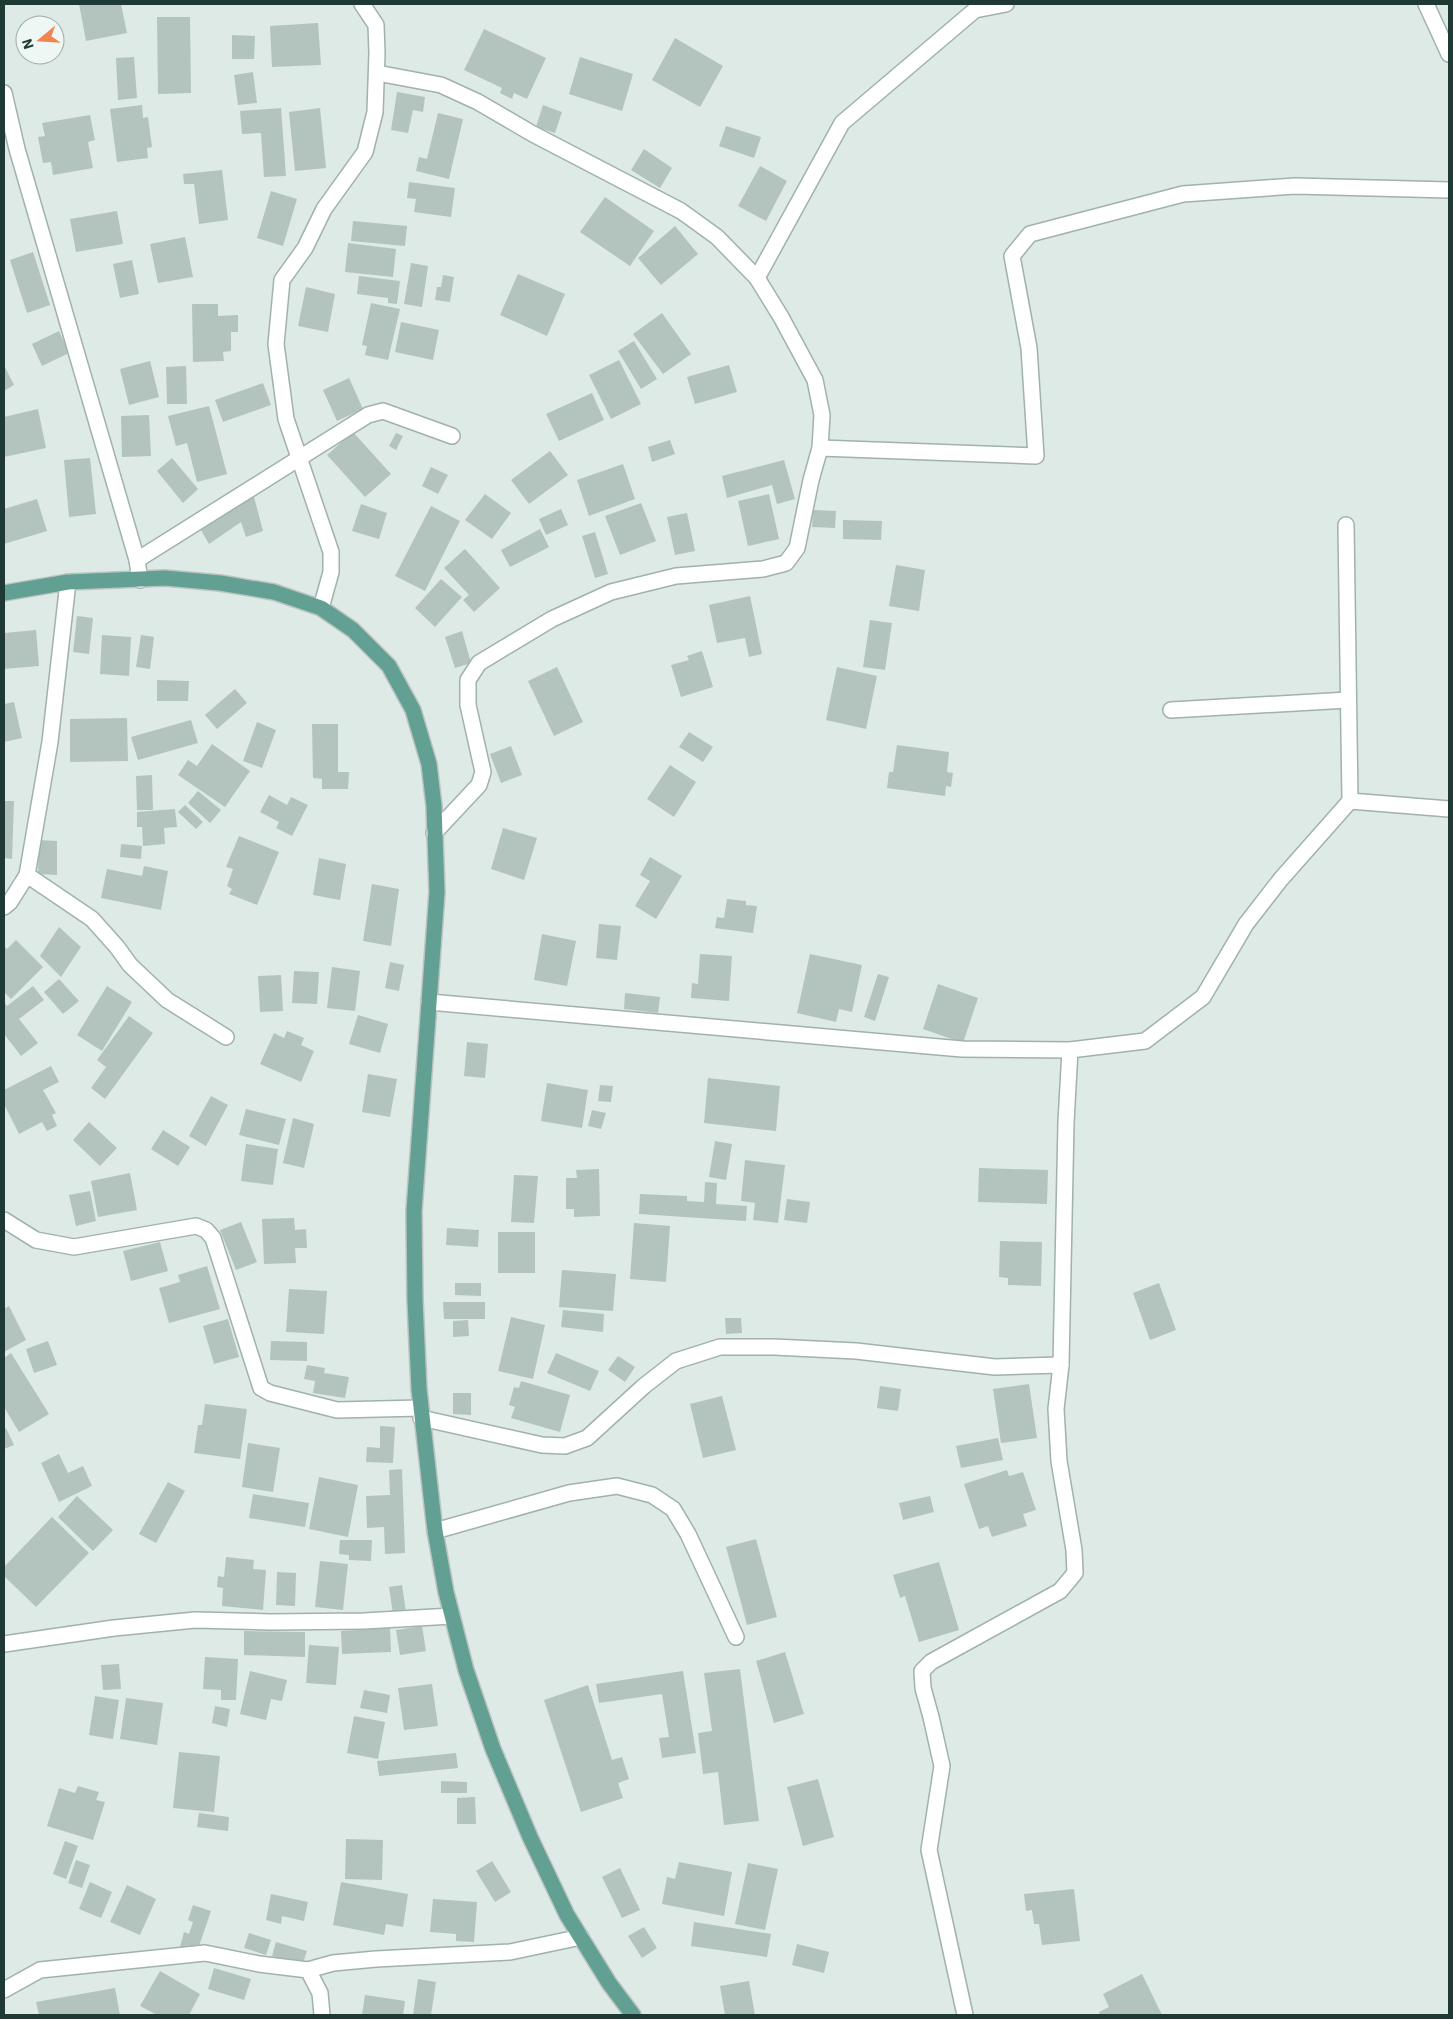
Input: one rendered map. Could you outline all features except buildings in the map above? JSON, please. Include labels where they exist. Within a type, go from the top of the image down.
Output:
[{"type":"main road","points":[[4,593],[68,582],[165,578],[220,583],[274,592],[321,608],[353,630],[389,666],[412,710],[429,764],[434,806],[437,892],[414,1211],[415,1300],[421,1413],[435,1531],[452,1616],[466,1670],[493,1749],[530,1837],[567,1915],[609,1983],[633,2015]]},
{"type":"street","points":[[321,608],[331,572],[331,552],[286,419],[276,344],[282,280],[305,248],[324,210],[364,152],[376,112],[376,25],[362,4]]},
{"type":"street","points":[[757,278],[842,123],[975,10],[1006,4]]},
{"type":"street","points":[[1426,4],[1449,54]]},
{"type":"street","points":[[377,73],[441,85],[478,102],[533,134],[617,176],[681,211],[717,237],[757,278],[781,317],[815,380],[822,415],[820,448],[796,548],[786,563],[763,570],[676,576],[611,592],[552,619],[479,663],[468,680],[468,705],[483,772],[479,785],[434,833]]},
{"type":"street","points":[[4,94],[17,149],[137,560],[140,580]]},
{"type":"street","points":[[820,448],[1036,456],[1030,348],[1012,256],[1030,234],[1183,194],[1294,186],[1449,190]]},
{"type":"street","points":[[137,560],[368,415],[383,411],[452,436]]},
{"type":"street","points":[[429,1002],[962,1049],[1070,1050],[1146,1042],[1203,997],[1246,924],[1281,879],[1350,801],[1346,525]]},
{"type":"street","points":[[4,907],[10,902],[27,875],[50,742],[68,582]]},
{"type":"street","points":[[1171,710],[1348,700]]},
{"type":"street","points":[[1350,801],[1449,809]]},
{"type":"street","points":[[27,875],[92,919],[130,965],[167,1000],[226,1037]]},
{"type":"street","points":[[965,2015],[929,1850],[942,1766],[931,1717],[922,1688],[922,1671],[931,1662],[1060,1590],[1075,1573],[1074,1550],[1059,1461],[1056,1409],[1061,1365],[1066,1122],[1070,1050]]},
{"type":"street","points":[[4,1220],[36,1240],[74,1248],[196,1226],[206,1230],[213,1238],[261,1388],[270,1393],[337,1410],[421,1413],[542,1445],[565,1446],[587,1438],[644,1386],[676,1361],[720,1347],[774,1347],[856,1351],[995,1367],[1061,1365]]},
{"type":"street","points":[[435,1531],[569,1493],[617,1486],[652,1495],[673,1509],[688,1534],[736,1636]]},
{"type":"street","points":[[4,1644],[114,1628],[195,1620],[271,1622],[364,1621],[452,1616]]},
{"type":"street","points":[[4,1990],[40,1970],[205,1953],[259,1964],[308,1970],[333,1963],[376,1959],[510,1952],[581,1937]]},
{"type":"street","points":[[308,1970],[320,1993],[322,2015]]}]
